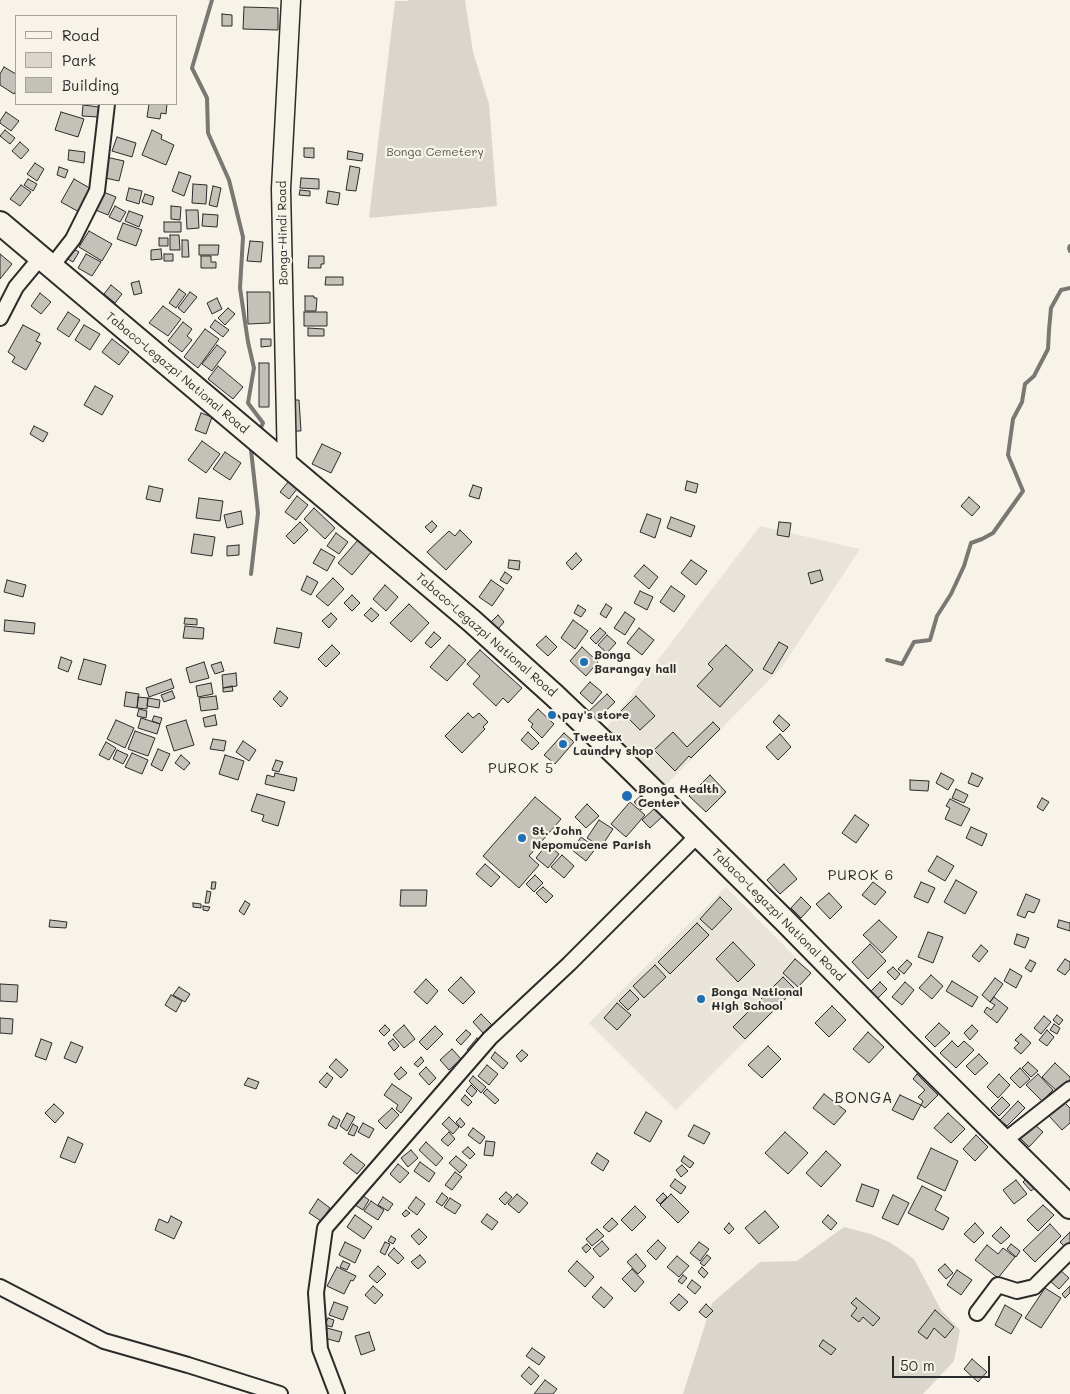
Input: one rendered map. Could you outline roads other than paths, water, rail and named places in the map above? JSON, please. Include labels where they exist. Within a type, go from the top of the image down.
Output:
[{"type":"main road","name":"Tabaco-Legazpi National Road","points":[[0,223],[473,622],[555,696],[698,835],[1070,1207]]},
{"type":"street","name":"Bonga-Hindi Road","points":[[287,466],[281,189],[291,0]]},
{"type":"street","points":[[0,318],[16,287],[73,238],[97,192],[107,105]]},
{"type":"street","points":[[337,1394],[320,1349],[316,1293],[325,1228],[490,1038],[569,964],[698,835]]},
{"type":"street","points":[[1004,1141],[1070,1089]]},
{"type":"street","points":[[977,1313],[998,1284],[1018,1291],[1034,1287],[1070,1251]]},
{"type":"street","points":[[0,1287],[104,1341],[188,1364],[280,1394]]},
{"type":"waterway","points":[[212,0],[192,68],[207,98],[208,133],[229,180],[243,237],[240,288],[254,368],[248,403],[263,423],[259,432]]},
{"type":"waterway","points":[[1070,246],[1070,251]]},
{"type":"waterway","points":[[887,660],[902,664],[914,642],[930,640],[937,616],[951,594],[964,566],[971,543],[993,533],[1023,491],[1008,455],[1013,419],[1022,402],[1025,384],[1034,376],[1048,349],[1051,308],[1061,290],[1070,288]]},
{"type":"waterway","points":[[251,574],[258,513],[251,450],[253,445]]},
{"type":"place","name":"Bonga Barangay hall","points":[[584,662]]},
{"type":"place","name":"pay's store","points":[[552,715]]},
{"type":"place","name":"Tweetux Laundry shop","points":[[563,744]]},
{"type":"place","name":"Bonga Health Center","points":[[627,796]]},
{"type":"place","name":"St. John Nepomucene Parish","points":[[522,838]]},
{"type":"place","name":"Bonga National High School","points":[[701,999]]},
{"type":"district","name":"PUROK 5","points":[[521,769]]},
{"type":"district","name":"PUROK 6","points":[[861,876]]},
{"type":"district","name":"BONGA","points":[[864,1098]]},
{"type":"park label","name":"Bonga Cemetery","points":[[435,152]]}]
